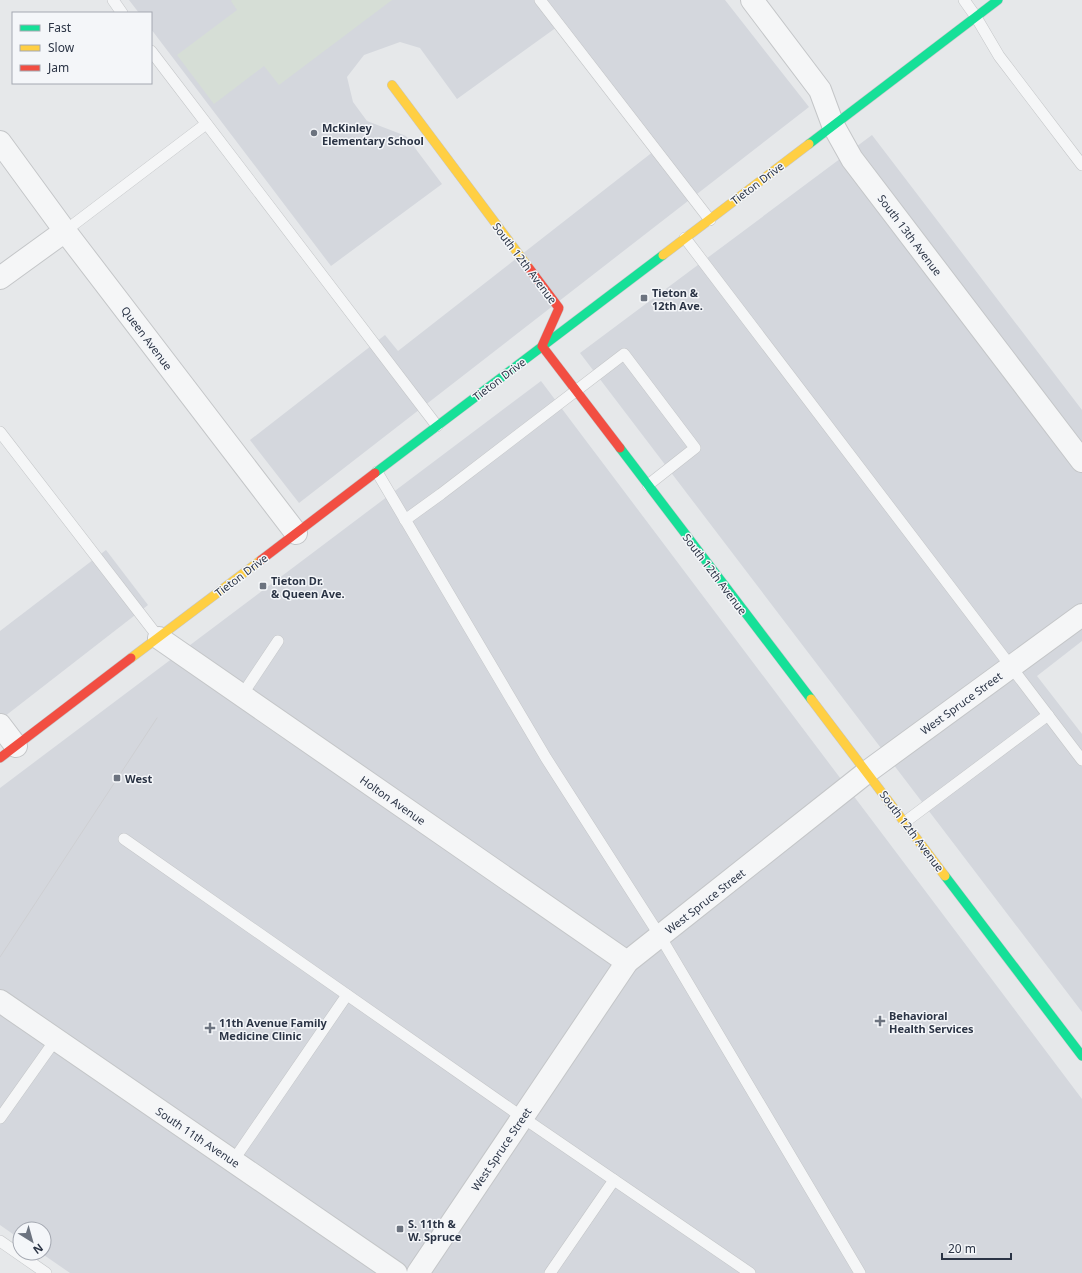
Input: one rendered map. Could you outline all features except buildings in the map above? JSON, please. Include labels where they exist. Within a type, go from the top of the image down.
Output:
[{"type":"main road","name":"Tieton Drive","points":[[8,752],[998,0]]},
{"type":"main road","name":"South 12th Avenue","points":[[392,85],[559,308],[542,346],[1082,1056]]},
{"type":"street","name":"South 13th Avenue","points":[[752,0],[820,90],[834,125],[852,159],[1082,461]]},
{"type":"street","name":"Queen Avenue","points":[[0,142],[65,231],[296,533]]},
{"type":"street","points":[[0,278],[65,231]]},
{"type":"street","name":"West Spruce Street","points":[[418,1273],[626,962],[867,772],[1082,615]]},
{"type":"street","name":"Holton Avenue","points":[[159,638],[626,962]]},
{"type":"street","points":[[0,725],[8,752]]},
{"type":"street","name":"South 11th Avenue","points":[[0,1001],[396,1273]]},
{"type":"lane","points":[[113,0],[121,12]]},
{"type":"lane","points":[[540,0],[710,220]]},
{"type":"lane","points":[[964,0],[999,56],[1082,165]]},
{"type":"lane","points":[[152,52],[437,426]]},
{"type":"lane","points":[[65,231],[206,124]]},
{"type":"lane","points":[[685,238],[1082,760]]},
{"type":"lane","points":[[405,520],[624,354],[695,448],[648,485]]},
{"type":"lane","points":[[0,432],[159,638]]},
{"type":"lane","points":[[377,472],[546,758],[660,936],[860,1273]]},
{"type":"lane","points":[[242,695],[278,641]]},
{"type":"lane","points":[[905,822],[1048,715]]},
{"type":"lane","points":[[124,840],[522,1117],[750,1273]]},
{"type":"lane","points":[[233,1161],[347,995]]},
{"type":"lane","points":[[0,1118],[56,1039]]},
{"type":"lane","points":[[550,1273],[614,1180]]},
{"type":"lane","points":[[0,1241],[46,1273]]},
{"type":"shaded area","points":[[129,0],[725,0],[809,107],[299,503],[250,440],[385,335],[398,351],[654,151],[557,27],[457,99],[420,48],[400,42],[364,55],[347,77],[353,102],[367,121],[406,136],[442,184],[331,266],[152,30],[152,12],[138,12]]},
{"type":"shaded area","points":[[392,0],[279,85],[264,66],[214,104],[177,55],[237,10],[231,1]]},
{"type":"shaded area","points":[[872,135],[1082,410],[1082,641],[1037,676],[1082,734],[1082,1012],[580,353]]},
{"type":"shaded area","points":[[541,381],[1082,1099],[1082,1273],[70,1273],[52,1261],[52,1221],[12,1221],[12,1233],[0,1225],[0,788]]},
{"type":"shaded area","points":[[106,550],[148,605],[0,720],[0,631]]},
{"type":"tram line","points":[[0,957],[157,718]]},
{"type":"traffic: fast","points":[[809,144],[998,0]]},
{"type":"traffic: fast","points":[[375,473],[663,255]]},
{"type":"traffic: fast","points":[[620,448],[811,699]]},
{"type":"traffic: fast","points":[[945,876],[1082,1056]]},
{"type":"traffic: slow","points":[[392,85],[529,268]]},
{"type":"traffic: slow","points":[[663,255],[809,144]]},
{"type":"traffic: slow","points":[[131,658],[261,560]]},
{"type":"traffic: slow","points":[[811,699],[945,876]]},
{"type":"traffic: jam","points":[[529,268],[559,308],[542,346],[620,448]]},
{"type":"traffic: jam","points":[[261,560],[375,473]]},
{"type":"traffic: jam","points":[[0,758],[131,658]]},
{"type":"place","name":"McKinley Elementary School","points":[[314,133]]},
{"type":"place","name":"Tieton & 12th Ave.","points":[[644,298]]},
{"type":"place","name":"Tieton Dr. & Queen Ave.","points":[[263,586]]},
{"type":"place","name":"West","points":[[117,778]]},
{"type":"place","name":"Behavioral Health Services","points":[[880,1021]]},
{"type":"place","name":"11th Avenue Family Medicine Clinic","points":[[210,1028]]},
{"type":"place","name":"S. 11th & W. Spruce","points":[[400,1229]]}]
